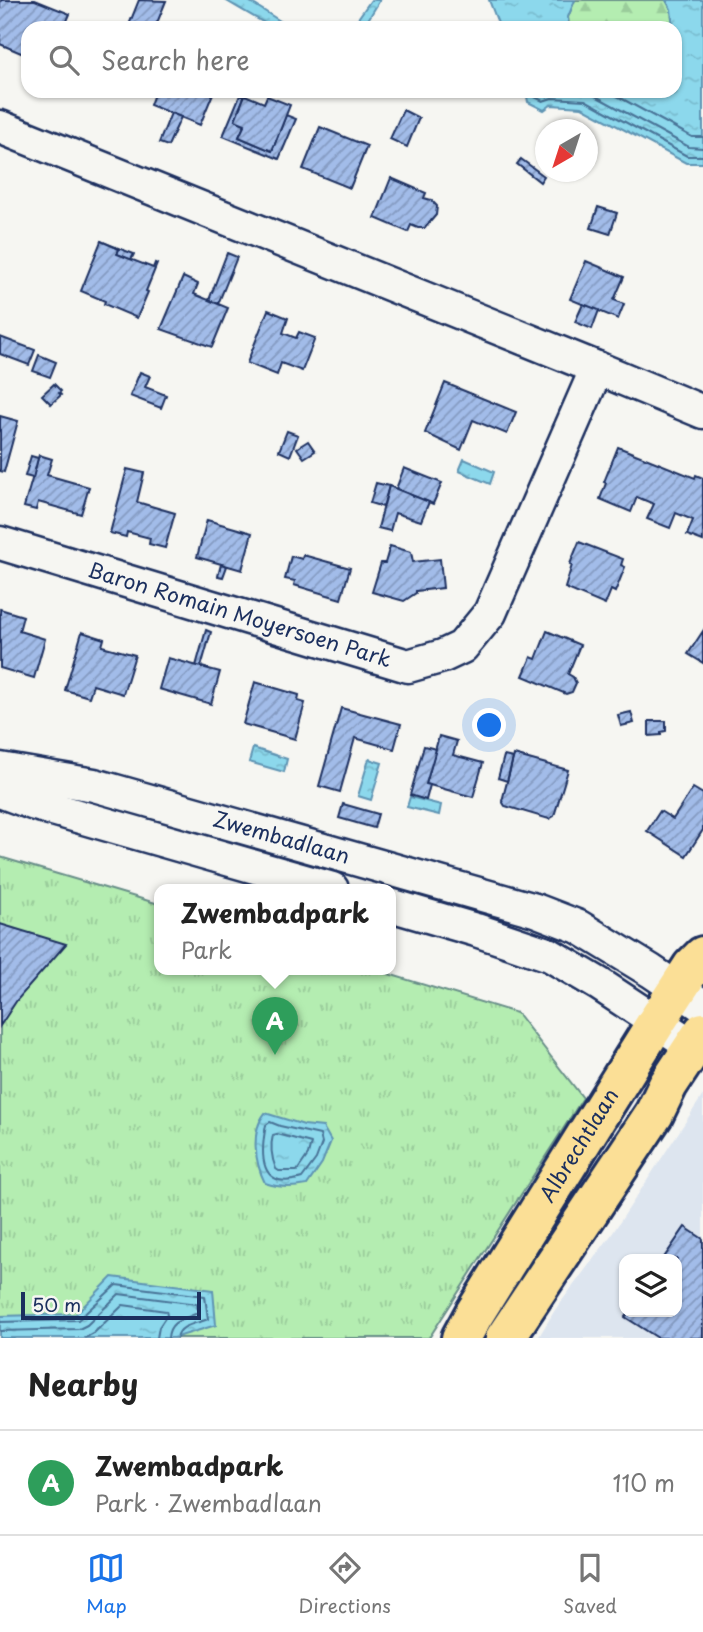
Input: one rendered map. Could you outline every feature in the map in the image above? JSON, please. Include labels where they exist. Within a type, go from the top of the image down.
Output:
[{"type":"main road","name":"Albrechtlaan","points":[[461,1338],[657,1021],[690,998],[692,967],[703,956]]},
{"type":"main road","points":[[505,1338],[654,1114],[668,1084],[698,1039]]},
{"type":"street","points":[[0,127],[703,412]]},
{"type":"street","name":"Baron Romain Moyersoen Park","points":[[0,543],[408,666],[443,656],[462,647],[490,613],[597,368]]},
{"type":"street","name":"Zwembadlaan","points":[[0,769],[94,785],[535,910],[579,926],[690,998]]},
{"type":"street","name":"Zwembadlaan","points":[[0,791],[32,803],[315,884]]},
{"type":"street","points":[[151,837],[157,816],[297,854],[316,847]]},
{"type":"street","points":[[476,930],[484,896]]},
{"type":"street","points":[[396,907],[550,955],[657,1021],[698,1039]]},
{"type":"shaded area","points":[[703,1095],[703,1338],[538,1338],[555,1310],[612,1234]]},
{"type":"green space","points":[[575,0],[666,0],[671,9],[672,21],[568,21]]},
{"type":"green space","points":[[0,857],[154,903],[154,975],[392,975],[517,1013],[583,1098],[429,1338],[0,1338]]},
{"type":"water","points":[[225,0],[247,0],[280,21],[261,21]]},
{"type":"water","points":[[371,0],[380,0],[367,21],[358,21]]},
{"type":"water","points":[[489,0],[575,0],[568,21],[497,21]]},
{"type":"water","points":[[666,0],[703,0],[703,163],[686,163],[582,107],[551,105],[544,110],[528,102],[527,98],[682,98],[682,21],[672,21],[671,9]]},
{"type":"water","points":[[464,459],[494,472],[490,484],[459,471]]},
{"type":"water","points":[[253,748],[287,759],[284,772],[249,762]]},
{"type":"water","points":[[369,759],[382,763],[371,800],[358,796]]},
{"type":"water","points":[[410,797],[441,805],[439,815],[407,807]]},
{"type":"water","points":[[265,1113],[304,1125],[323,1127],[331,1141],[322,1163],[307,1185],[286,1187],[265,1183],[259,1166],[256,1138],[257,1129]]},
{"type":"water","points":[[112,1277],[213,1290],[216,1325],[174,1338],[0,1338],[0,1316],[76,1314]]},
{"type":"building","points":[[1,0],[35,0],[70,14],[67,21],[21,21],[21,53],[0,44]]},
{"type":"building","points":[[139,0],[166,1],[158,21],[131,21]]},
{"type":"building","points":[[152,98],[211,98],[200,125],[150,105]]},
{"type":"building","points":[[239,98],[244,98],[235,120],[245,124],[239,137],[272,151],[286,115],[296,119],[279,159],[223,136]]},
{"type":"building","points":[[244,98],[264,103],[266,98],[272,98],[290,105],[272,151],[239,137],[245,124],[235,120]]},
{"type":"building","points":[[403,110],[419,118],[407,147],[390,139]]},
{"type":"building","points":[[171,113],[181,117],[168,146],[159,143]]},
{"type":"building","points":[[320,127],[367,146],[350,188],[303,169]]},
{"type":"building","points":[[521,159],[535,169],[535,178],[517,164]]},
{"type":"building","points":[[391,178],[426,193],[424,198],[437,206],[436,215],[425,228],[411,225],[408,232],[375,218]]},
{"type":"building","points":[[598,207],[617,213],[610,234],[591,228]]},
{"type":"building","points":[[100,241],[134,254],[131,260],[117,254],[119,249]]},
{"type":"building","points":[[101,241],[119,249],[117,254],[153,268],[155,263],[157,264],[137,318],[81,291]]},
{"type":"building","points":[[227,253],[237,257],[218,304],[209,300]]},
{"type":"building","points":[[586,261],[624,277],[614,300],[624,304],[618,319],[570,299]]},
{"type":"building","points":[[183,277],[198,284],[194,294],[228,308],[212,347],[161,329]]},
{"type":"building","points":[[583,304],[599,310],[592,329],[575,322]]},
{"type":"building","points":[[268,310],[288,318],[283,333],[296,338],[299,332],[315,338],[302,371],[281,363],[277,375],[247,363]]},
{"type":"building","points":[[0,337],[35,350],[29,365],[0,354]]},
{"type":"building","points":[[39,355],[56,362],[50,377],[33,371]]},
{"type":"building","points":[[140,372],[150,376],[145,387],[166,395],[161,408],[130,396]]},
{"type":"building","points":[[445,383],[516,412],[507,434],[473,420],[461,450],[425,433]]},
{"type":"building","points":[[54,384],[61,391],[61,395],[51,404],[42,395]]},
{"type":"building","points":[[0,416],[18,421],[4,472],[0,471]]},
{"type":"building","points":[[287,431],[298,435],[290,456],[279,451]]},
{"type":"building","points":[[308,441],[315,451],[304,458],[297,448]]},
{"type":"building","points":[[618,447],[695,478],[696,475],[703,478],[703,541],[687,535],[693,520],[676,513],[670,528],[647,519],[654,504],[637,497],[631,512],[600,499]]},
{"type":"building","points":[[39,455],[52,459],[47,475],[89,487],[81,514],[38,502],[36,510],[24,507]]},
{"type":"building","points":[[31,456],[38,458],[33,478],[25,476]]},
{"type":"building","points":[[404,468],[442,483],[433,504],[396,489]]},
{"type":"building","points":[[127,469],[144,473],[137,502],[175,513],[165,548],[149,544],[150,538],[127,532],[126,537],[110,533]]},
{"type":"building","points":[[376,483],[389,486],[383,507],[370,503]]},
{"type":"building","points":[[389,486],[429,502],[421,521],[395,513],[390,531],[378,528]]},
{"type":"building","points":[[207,520],[252,533],[242,570],[197,557]]},
{"type":"building","points":[[579,542],[623,559],[621,565],[625,567],[615,592],[611,590],[605,605],[565,588],[572,565],[570,564]]},
{"type":"building","points":[[390,546],[411,552],[413,562],[440,559],[443,588],[416,591],[404,601],[372,592],[381,563],[385,563]]},
{"type":"building","points":[[303,555],[350,568],[341,599],[294,585],[295,581],[285,579],[291,556],[302,559]]},
{"type":"building","points":[[221,564],[227,566],[223,577],[218,576]]},
{"type":"building","points":[[0,609],[23,616],[19,631],[45,639],[34,678],[0,668]]},
{"type":"building","points":[[206,630],[211,632],[201,667],[196,666]]},
{"type":"building","points":[[547,631],[580,645],[568,674],[576,683],[572,692],[566,694],[523,676],[531,657],[536,659]]},
{"type":"building","points":[[703,631],[703,663],[688,654]]},
{"type":"building","points":[[82,632],[104,639],[102,646],[135,655],[123,694],[93,685],[89,697],[65,690]]},
{"type":"building","points":[[168,658],[220,672],[211,704],[159,689]]},
{"type":"building","points":[[255,682],[299,695],[298,701],[305,703],[295,739],[243,724]]},
{"type":"building","points":[[341,708],[401,724],[394,749],[355,738],[340,792],[319,786]]},
{"type":"building","points":[[631,712],[634,723],[621,726],[618,715]]},
{"type":"building","points":[[649,721],[666,721],[666,731],[661,732],[661,735],[649,736]]},
{"type":"building","points":[[439,736],[457,741],[453,755],[483,763],[473,797],[426,784]]},
{"type":"building","points":[[424,746],[436,749],[426,784],[430,785],[426,800],[410,795]]},
{"type":"building","points":[[514,755],[568,770],[554,816],[549,819],[505,806],[502,801]]},
{"type":"building","points":[[504,756],[513,758],[507,781],[498,778]]},
{"type":"building","points":[[693,788],[703,794],[703,830],[686,856],[647,831],[660,811],[673,819]]},
{"type":"building","points":[[343,804],[378,814],[374,828],[339,818]]},
{"type":"building","points":[[0,924],[66,944],[17,1000],[0,1026]]},
{"type":"building","points":[[685,1227],[703,1239],[703,1338],[658,1338],[625,1317],[682,1317],[682,1254],[666,1254]]},
{"type":"place","name":"Zwembadpark","points":[[275,1055]]}]
